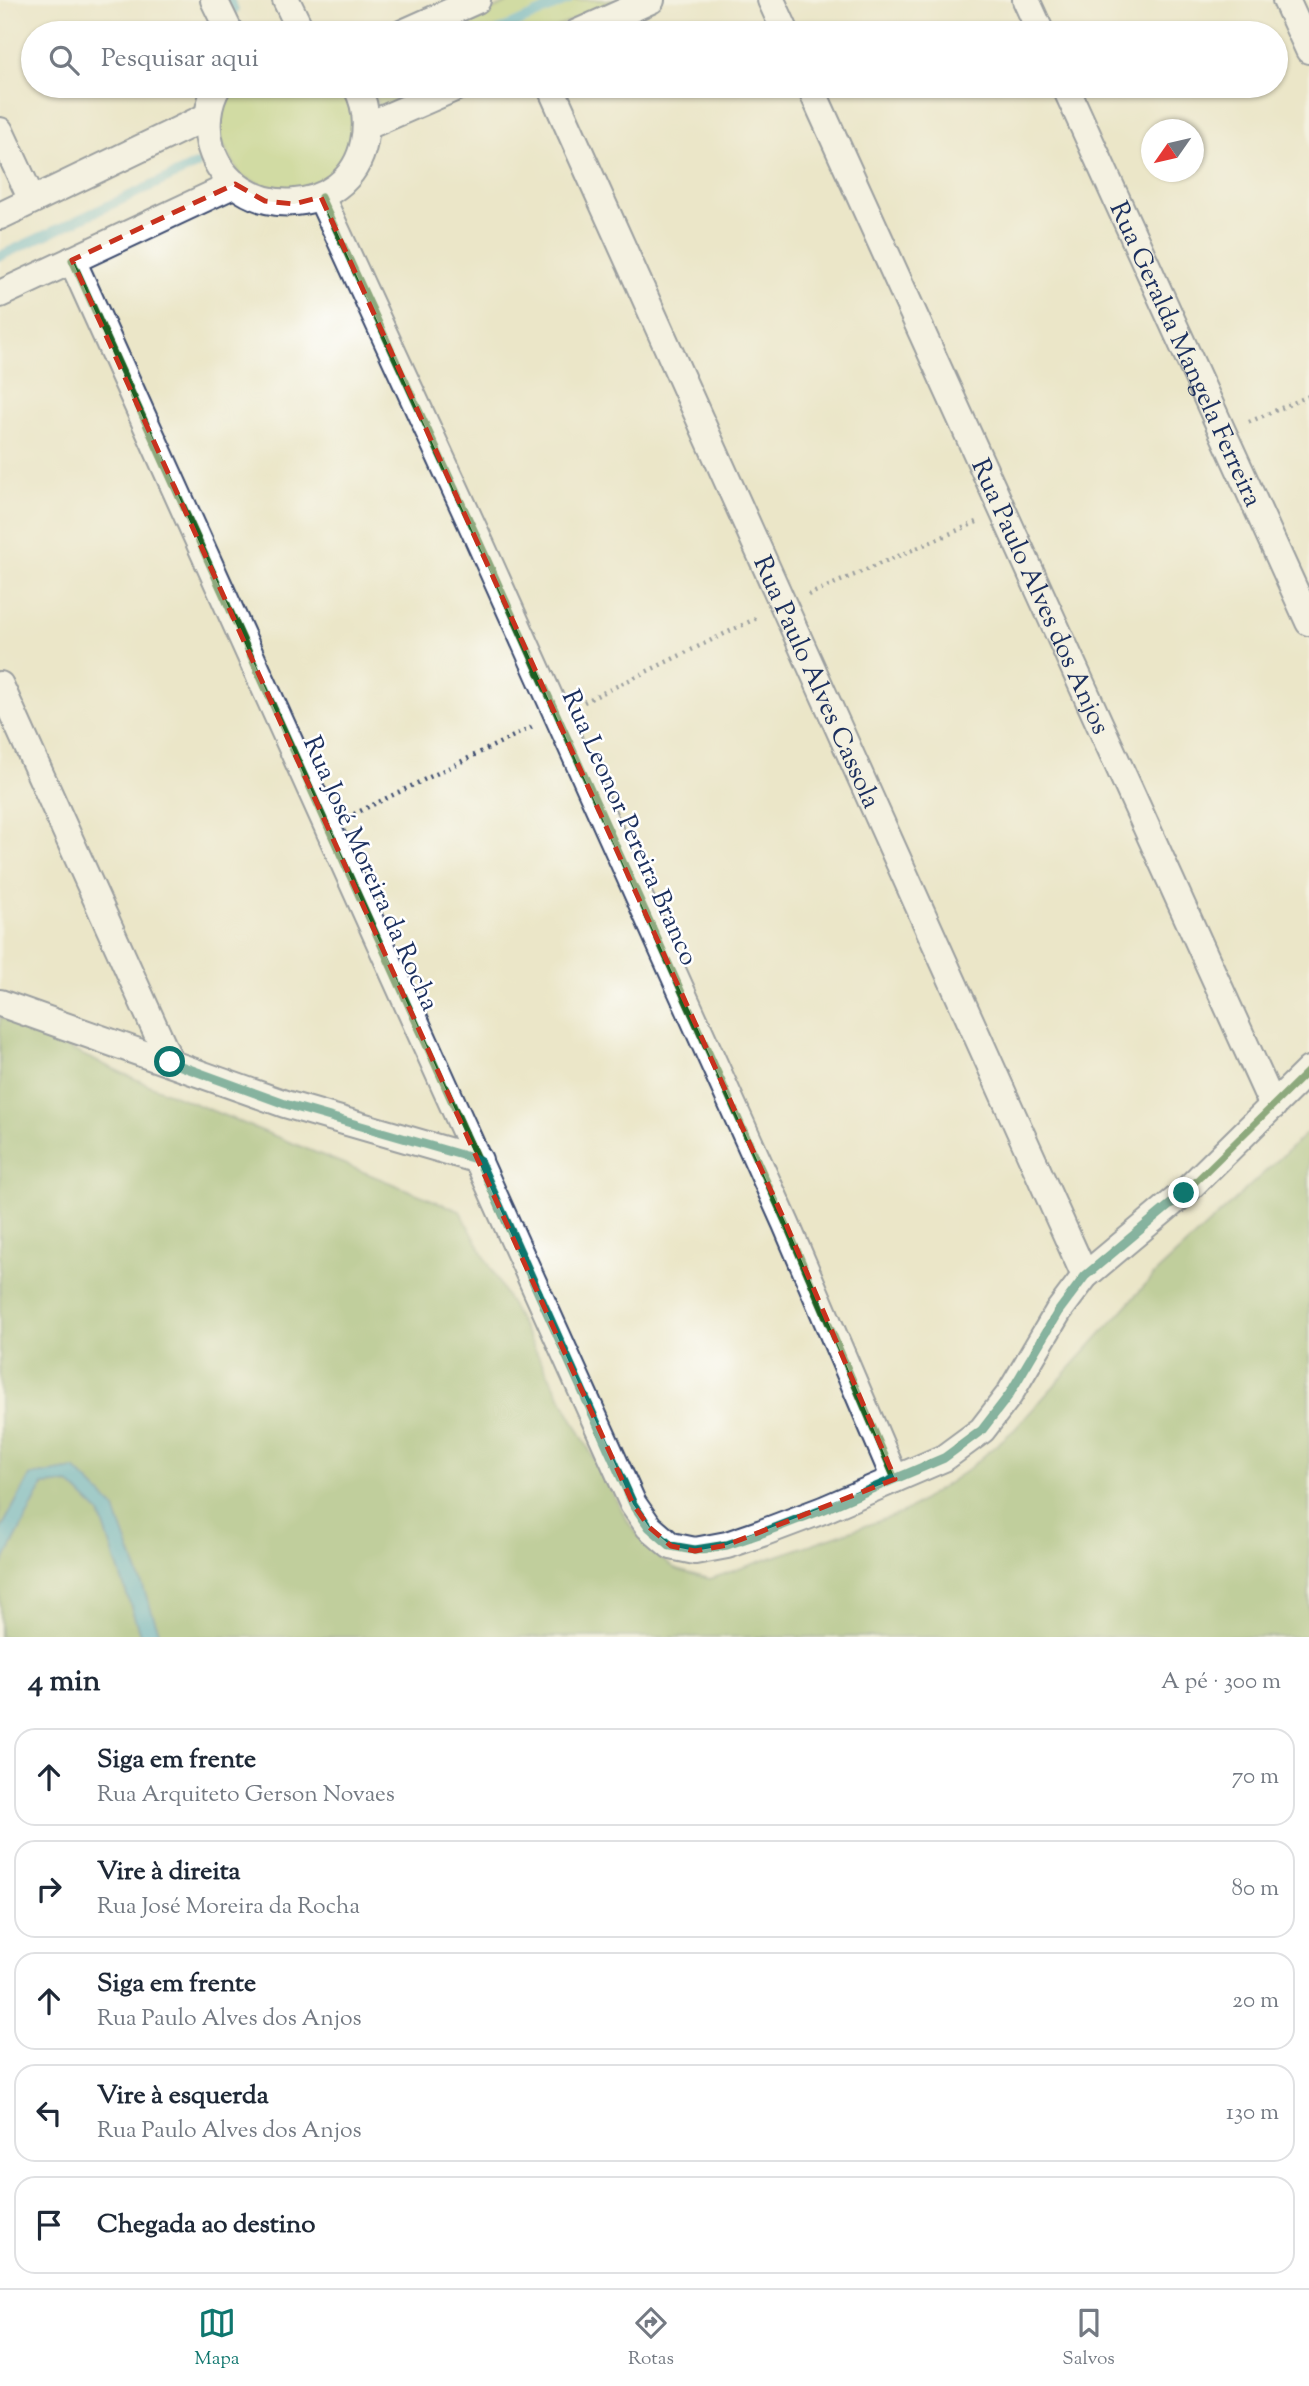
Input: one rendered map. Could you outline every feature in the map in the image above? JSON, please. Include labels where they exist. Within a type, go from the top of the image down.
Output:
[{"type":"street","points":[[214,0],[224,21]]},
{"type":"street","points":[[286,0],[296,21]]},
{"type":"street","points":[[430,21],[477,0]]},
{"type":"street","points":[[604,21],[651,0]]},
{"type":"street","points":[[771,0],[781,21]]},
{"type":"street","points":[[1026,0],[1036,21]]},
{"type":"street","points":[[1286,0],[1309,50]]},
{"type":"street","points":[[212,98],[208,116],[209,139],[214,156],[223,171],[234,184],[249,194],[265,201],[294,204],[321,197],[338,186],[352,171],[362,153],[367,126],[362,98]]},
{"type":"street","points":[[367,126],[431,98]]},
{"type":"street","name":"Rua Paulo Alves Cassola","points":[[555,98],[1085,1276]]},
{"type":"street","name":"Rua Paulo Alves dos Anjos","points":[[815,98],[1273,1106]]},
{"type":"street","name":"Rua Geralda Mangela Ferreira","points":[[1070,98],[1309,622]]},
{"type":"street","points":[[0,216],[208,116]]},
{"type":"street","points":[[0,131],[32,200]]},
{"type":"street","points":[[0,294],[234,184]]},
{"type":"street","name":"Rua Leonor Pereira Branco","points":[[321,197],[786,1224],[895,1479]]},
{"type":"street","name":"Rua José Moreira da Rocha","points":[[72,260],[633,1504],[649,1527],[671,1546],[695,1550],[727,1545],[762,1533],[895,1479]]},
{"type":"street","points":[[0,685],[170,1062]]},
{"type":"street","points":[[0,1003],[285,1104],[479,1160]]},
{"type":"street","points":[[895,1479],[944,1458],[982,1430],[1009,1395],[1058,1312],[1085,1276],[1184,1193],[1309,1070]]},
{"type":"path","points":[[1223,433],[1309,396]]},
{"type":"path","points":[[328,826],[784,605],[1003,511]]},
{"type":"highlighted area","points":[[235,184],[265,201],[294,204],[321,197],[786,1224],[895,1479],[727,1545],[695,1551],[671,1546],[649,1527],[633,1504],[72,260]]},
{"type":"green space","points":[[514,0],[618,0],[571,21],[467,21]]},
{"type":"green space","points":[[223,98],[348,98],[356,124],[342,166],[325,182],[281,193],[241,176],[218,136]]},
{"type":"green space","points":[[376,98],[400,98],[380,107]]},
{"type":"green space","points":[[0,1017],[144,1083],[460,1211],[630,1525],[653,1553],[677,1570],[710,1579],[905,1512],[966,1471],[1015,1429],[1156,1273],[1309,1131],[1309,1637],[161,1637],[114,1507],[75,1469],[30,1476],[0,1531]]},
{"type":"green space","points":[[69,1483],[100,1513],[141,1637],[0,1637],[0,1569],[43,1485]]},
{"type":"water","points":[[75,1469],[114,1507],[161,1637],[141,1637],[100,1513],[69,1483],[43,1485],[0,1569],[0,1531],[30,1476]]},
{"type":"waterway","points":[[229,0],[234,10]]},
{"type":"waterway","points":[[521,21],[568,0]]},
{"type":"waterway","points":[[0,256],[196,165]]},
{"type":"cycle path","points":[[321,197],[477,536],[786,1224],[895,1479]]},
{"type":"cycle path","points":[[72,260],[633,1504],[649,1527],[671,1546],[695,1551],[727,1545],[762,1533],[944,1458],[982,1430],[1009,1395],[1058,1312],[1085,1276],[1184,1193],[1309,1070]]},
{"type":"route","points":[[170,1062],[285,1104],[479,1160],[633,1504],[649,1527],[671,1546],[695,1550],[727,1545],[762,1533],[944,1458],[982,1430],[1009,1395],[1058,1312],[1085,1276],[1184,1193]]}]
